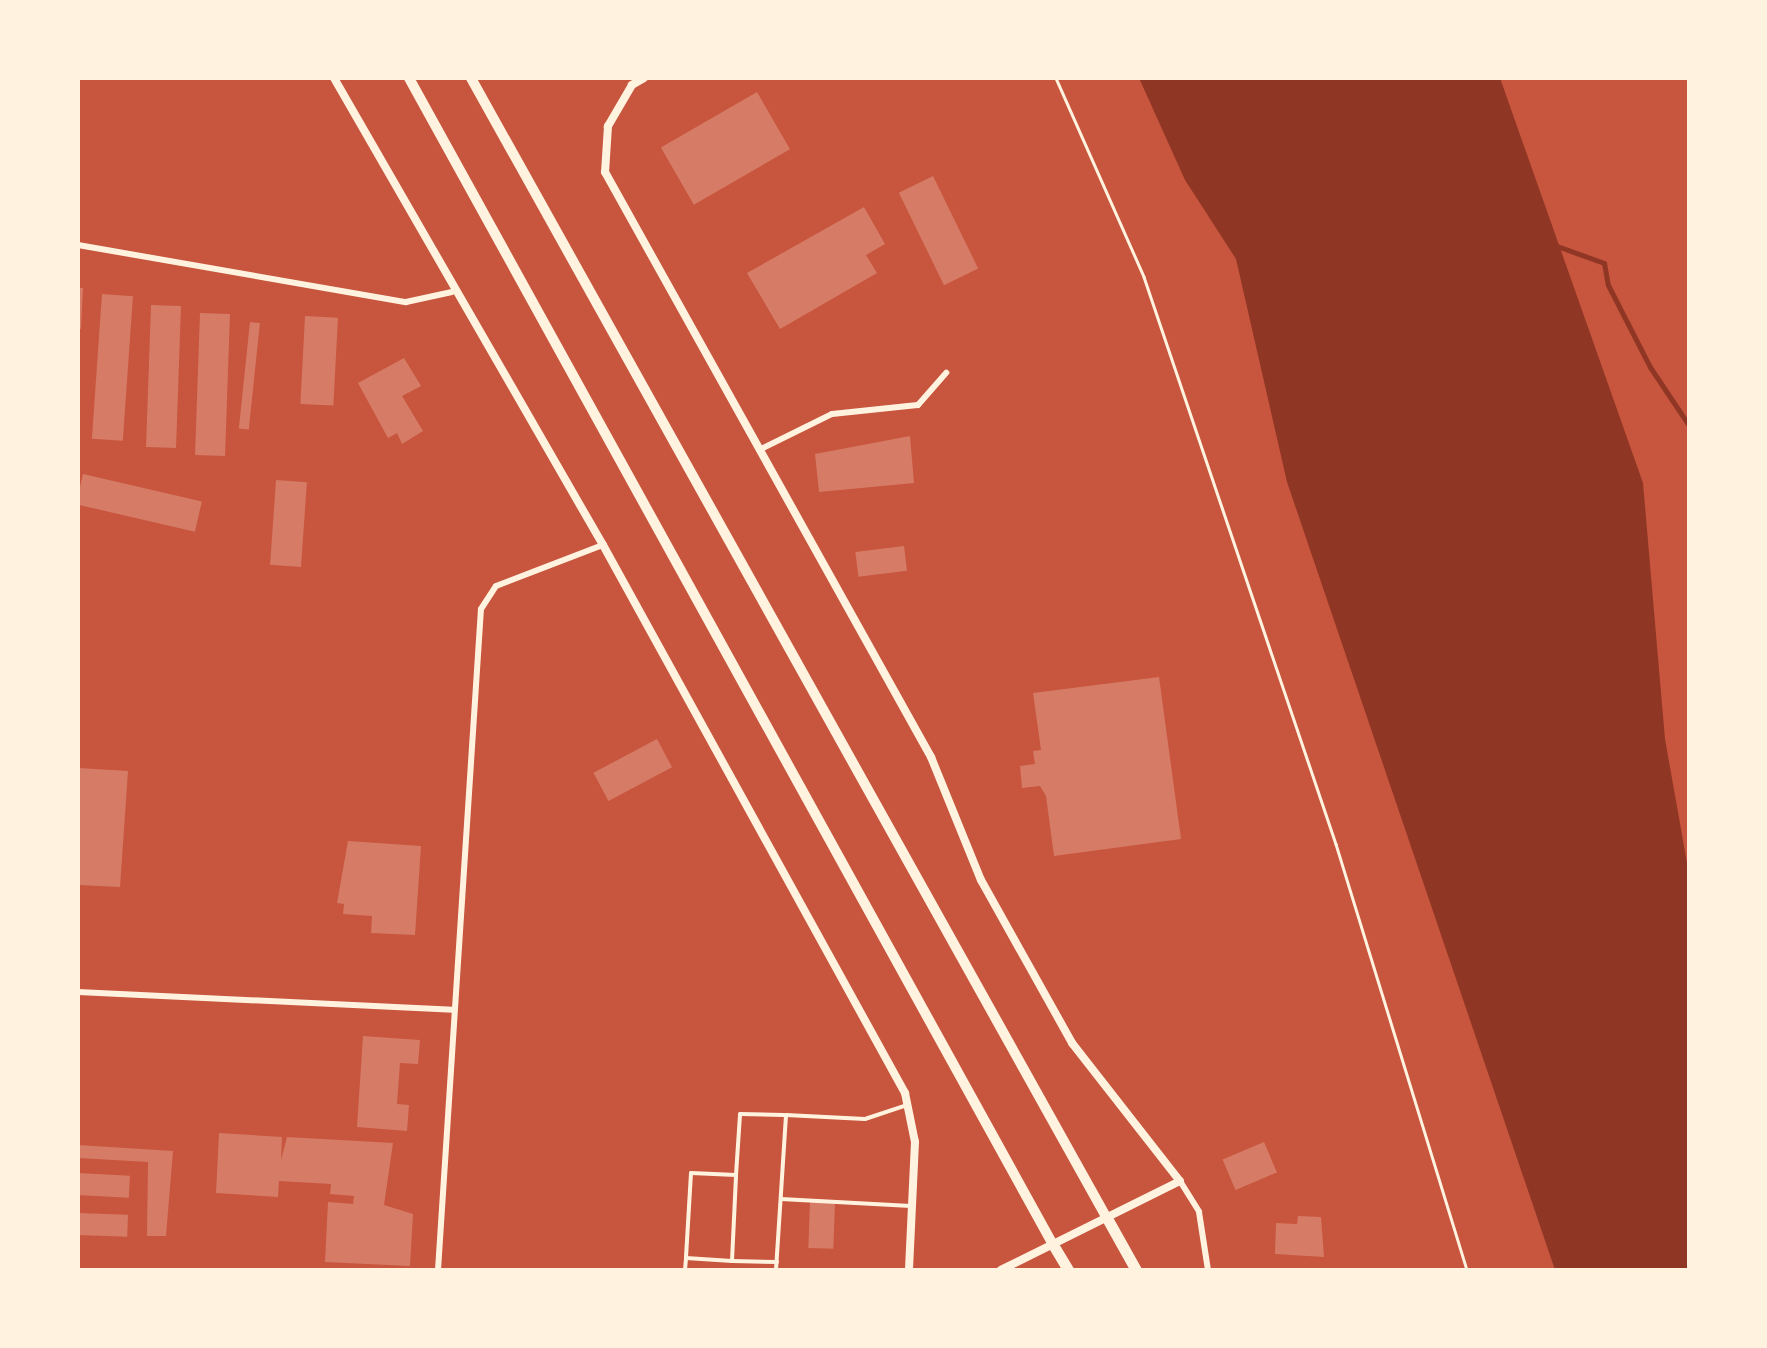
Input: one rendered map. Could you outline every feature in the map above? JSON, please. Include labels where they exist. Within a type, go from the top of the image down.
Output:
[{"type":"highway","points":[[409,78],[1068,1270]]},
{"type":"highway","points":[[471,78],[1136,1270]]},
{"type":"street","points":[[334,78],[452,292],[603,546],[907,1105],[916,1142],[909,1270]]},
{"type":"street","points":[[644,78],[632,85],[608,126],[605,172],[930,757],[981,880],[1072,1043],[1180,1181],[1199,1212],[1208,1270]]},
{"type":"street","points":[[78,245],[406,302],[452,292]]},
{"type":"street","points":[[758,450],[832,414],[918,405],[946,372]]},
{"type":"street","points":[[438,1270],[480,609],[496,586],[603,546]]},
{"type":"street","points":[[78,992],[453,1010]]},
{"type":"street","points":[[1001,1270],[1055,1248],[1180,1181]]},
{"type":"lane","points":[[732,1260],[740,1114],[864,1119],[907,1105]]},
{"type":"lane","points":[[776,1270],[786,1116]]},
{"type":"lane","points":[[686,1270],[690,1173],[736,1174]]},
{"type":"lane","points":[[781,1199],[911,1206]]},
{"type":"lane","points":[[686,1258],[777,1262]]},
{"type":"path","points":[[1056,78],[1144,277],[1336,844],[1467,1270]]},
{"type":"shaded area","points":[[1139,78],[1500,78],[1643,483],[1665,739],[1690,880],[1689,1270],[1555,1270],[1287,482],[1236,259],[1185,180]]},
{"type":"building","points":[[757,92],[790,149],[694,205],[661,148]]},
{"type":"building","points":[[933,176],[978,269],[944,285],[899,193]]},
{"type":"building","points":[[864,207],[885,244],[866,255],[877,273],[780,329],[747,273]]},
{"type":"building","points":[[78,288],[83,288],[81,329],[78,328]]},
{"type":"building","points":[[102,294],[133,296],[123,441],[92,439]]},
{"type":"building","points":[[151,305],[181,306],[176,448],[146,447]]},
{"type":"building","points":[[200,313],[230,314],[225,456],[195,455]]},
{"type":"building","points":[[305,316],[338,318],[333,406],[300,404]]},
{"type":"building","points":[[250,322],[260,323],[249,429],[239,428]]},
{"type":"building","points":[[404,358],[421,386],[402,396],[423,431],[402,444],[397,433],[388,438],[358,383]]},
{"type":"building","points":[[910,436],[914,483],[819,492],[815,454]]},
{"type":"building","points":[[83,474],[202,501],[195,532],[78,505]]},
{"type":"building","points":[[276,480],[307,482],[301,567],[270,565]]},
{"type":"building","points":[[904,546],[907,571],[858,577],[855,552]]},
{"type":"building","points":[[1159,677],[1181,839],[1054,856],[1046,796],[1040,786],[1022,788],[1020,766],[1035,764],[1033,751],[1041,750],[1033,693]]},
{"type":"building","points":[[657,739],[672,767],[608,801],[593,773]]},
{"type":"building","points":[[78,768],[128,771],[120,887],[78,885]]},
{"type":"building","points":[[348,841],[421,846],[415,935],[371,933],[372,916],[343,914],[344,904],[337,903]]},
{"type":"building","points":[[363,1036],[420,1040],[418,1064],[400,1063],[397,1104],[409,1105],[407,1131],[357,1127]]},
{"type":"building","points":[[219,1133],[282,1137],[281,1160],[287,1137],[393,1143],[384,1205],[413,1214],[410,1266],[325,1262],[328,1202],[353,1204],[354,1196],[330,1194],[331,1184],[279,1181],[278,1197],[216,1193]]},
{"type":"building","points":[[1264,1142],[1277,1172],[1235,1190],[1223,1160]]},
{"type":"building","points":[[78,1145],[173,1151],[166,1236],[147,1236],[148,1162],[78,1158]]},
{"type":"building","points":[[78,1173],[130,1176],[129,1198],[78,1195]]},
{"type":"building","points":[[810,1201],[835,1202],[833,1249],[808,1248]]},
{"type":"building","points":[[78,1213],[128,1215],[127,1237],[78,1235]]},
{"type":"building","points":[[1298,1216],[1321,1217],[1324,1257],[1275,1254],[1276,1223],[1297,1224]]},
{"type":"waterway","points":[[1557,246],[1604,263],[1608,285],[1650,367],[1690,427]]}]
